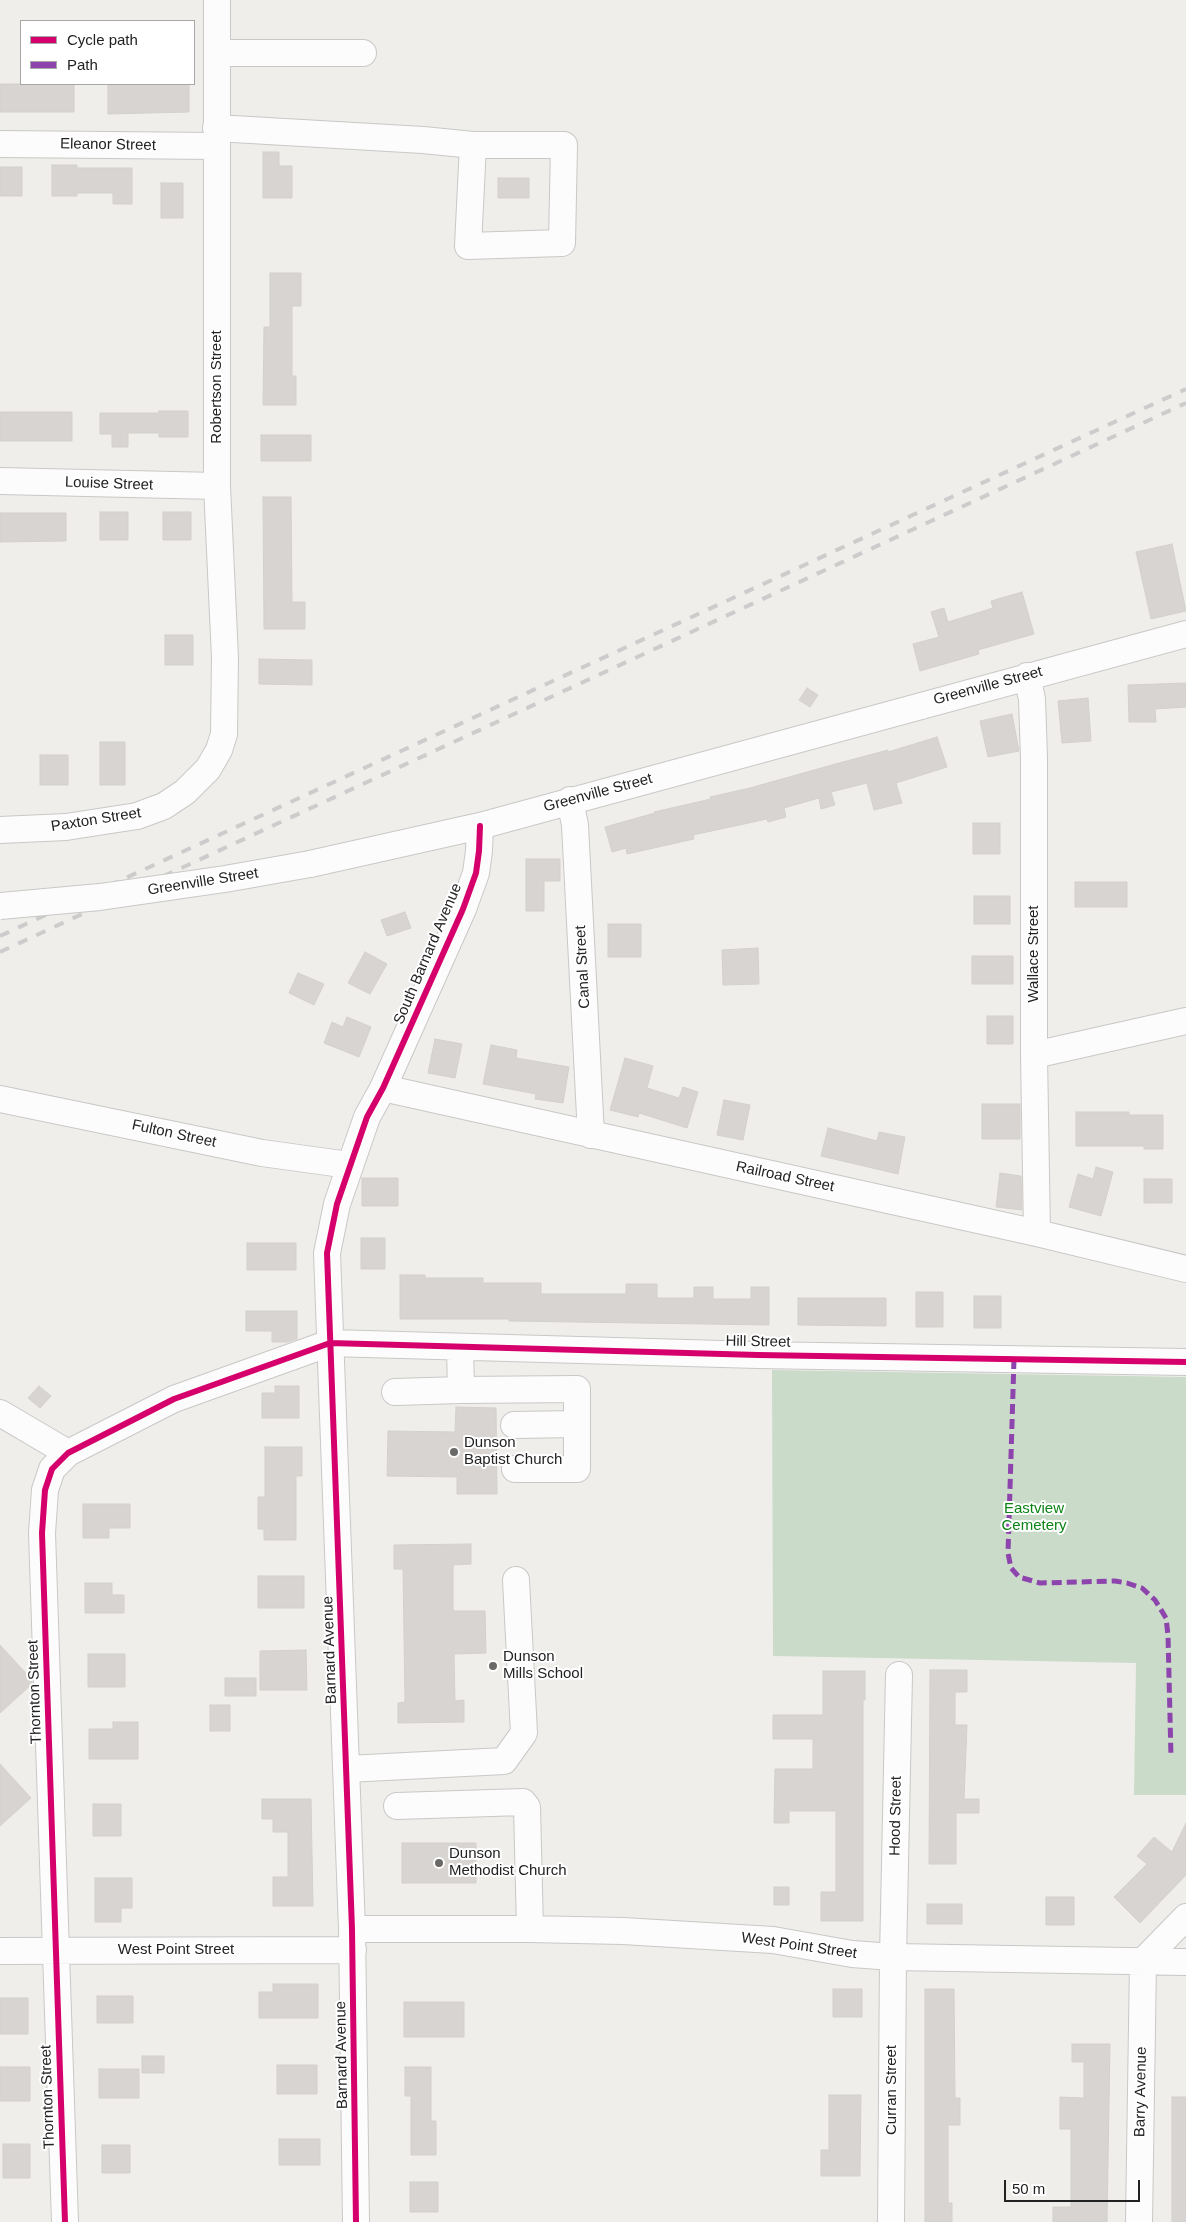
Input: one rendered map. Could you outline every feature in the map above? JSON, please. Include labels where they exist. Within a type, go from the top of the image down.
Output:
[{"type":"street","name":"Robertson Street","points":[[208,769],[219,750],[224,734],[225,658],[217,486],[217,0]]},
{"type":"street","points":[[216,53],[363,52]]},
{"type":"street","name":"Eleanor Street","points":[[0,144],[216,137],[423,140],[473,145],[564,145],[562,243],[468,246],[473,145]]},
{"type":"street","name":"Louise Street","points":[[0,481],[217,486]]},
{"type":"street","name":"Greenville Street","points":[[0,906],[100,897],[225,879],[310,864],[480,826],[1186,634]]},
{"type":"street","name":"Wallace Street","points":[[1027,676],[1032,699],[1034,758],[1034,1055],[1037,1232]]},
{"type":"street","name":"Paxton Street","points":[[0,830],[66,827],[137,816],[171,802],[185,792],[208,769]]},
{"type":"street","name":"Canal Street","points":[[570,800],[575,825],[591,1135]]},
{"type":"street","name":"South Barnard Avenue","points":[[383,1088],[463,910],[476,873],[480,851],[480,826]]},
{"type":"street","points":[[1034,1055],[1186,1020]]},
{"type":"street","name":"Railroad Street","points":[[383,1088],[1037,1232],[1186,1269]]},
{"type":"street","name":"Barnard Avenue","points":[[356,2222],[353,1940],[327,1253],[337,1204],[349,1165],[367,1117],[383,1088]]},
{"type":"street","name":"Fulton Street","points":[[0,1099],[262,1153],[349,1165]]},
{"type":"street","name":"Hill Street","points":[[330,1343],[768,1355],[1186,1362]]},
{"type":"street","name":"Thornton Street","points":[[65,2222],[42,1533],[45,1490],[52,1469],[68,1453],[174,1399],[330,1343]]},
{"type":"street","points":[[460,1347],[461,1390]]},
{"type":"street","points":[[395,1392],[577,1389],[577,1469],[515,1470]]},
{"type":"street","points":[[0,1413],[68,1453]]},
{"type":"street","points":[[514,1425],[577,1424]]},
{"type":"street","points":[[347,1769],[504,1761],[524,1733],[516,1580]]},
{"type":"street","name":"Hood Street","points":[[893,1957],[899,1674]]},
{"type":"street","points":[[397,1806],[523,1802],[527,1807],[530,1929]]},
{"type":"street","points":[[1143,1962],[1186,1917]]},
{"type":"street","name":"West Point Street","points":[[0,1951],[353,1940],[530,1929],[698,1934],[773,1940],[852,1954],[893,1957],[1186,1962]]},
{"type":"street","name":"Curran Street","points":[[891,2222],[893,1957]]},
{"type":"street","name":"Barry Avenue","points":[[1139,2222],[1143,1962]]},
{"type":"green space","name":"Eastview Cemetery","points":[[772,1370],[1186,1377],[1186,1795],[1134,1795],[1136,1663],[773,1656]]},
{"type":"building","points":[[0,84],[74,85],[74,112],[0,112]]},
{"type":"building","points":[[108,85],[189,85],[189,112],[108,114]]},
{"type":"building","points":[[263,152],[279,152],[279,166],[292,166],[292,198],[263,198]]},
{"type":"building","points":[[52,165],[77,165],[77,168],[132,168],[132,204],[113,204],[113,193],[77,193],[77,196],[52,196]]},
{"type":"building","points":[[0,167],[22,167],[22,196],[0,196]]},
{"type":"building","points":[[498,178],[529,178],[529,198],[498,198]]},
{"type":"building","points":[[161,183],[183,183],[183,218],[161,218]]},
{"type":"building","points":[[270,273],[301,273],[301,306],[292,306],[292,376],[296,376],[296,405],[263,405],[264,327],[270,327]]},
{"type":"building","points":[[159,411],[188,411],[188,437],[159,437],[159,433],[128,433],[128,447],[112,447],[112,434],[100,434],[100,413],[159,413]]},
{"type":"building","points":[[0,412],[72,412],[72,441],[0,441]]},
{"type":"building","points":[[261,435],[311,435],[311,461],[261,461]]},
{"type":"building","points":[[263,497],[291,497],[292,602],[305,602],[305,629],[264,629]]},
{"type":"building","points":[[100,512],[128,512],[128,540],[100,540]]},
{"type":"building","points":[[163,512],[191,512],[191,540],[163,540]]},
{"type":"building","points":[[0,513],[66,513],[66,541],[0,542]]},
{"type":"building","points":[[1172,544],[1186,611],[1151,619],[1136,552]]},
{"type":"building","points":[[1022,592],[1034,634],[978,650],[979,654],[920,671],[913,644],[939,637],[931,612],[944,608],[948,622],[993,608],[991,601]]},
{"type":"building","points":[[165,635],[193,635],[193,665],[165,665]]},
{"type":"building","points":[[259,659],[312,660],[312,685],[259,684]]},
{"type":"building","points":[[1186,683],[1186,707],[1155,709],[1156,722],[1129,722],[1128,685]]},
{"type":"building","points":[[807,688],[818,695],[810,707],[799,700]]},
{"type":"building","points":[[1088,698],[1091,741],[1062,743],[1058,701]]},
{"type":"building","points":[[1012,714],[1019,751],[988,757],[980,721]]},
{"type":"building","points":[[937,737],[947,767],[896,783],[902,803],[874,810],[867,783],[831,792],[835,805],[821,809],[819,798],[784,808],[786,817],[768,822],[767,819],[693,835],[694,839],[627,854],[626,848],[612,852],[605,827],[654,812],[711,799],[710,797],[750,788],[888,750],[888,752]]},
{"type":"building","points":[[100,742],[125,742],[125,785],[100,785]]},
{"type":"building","points":[[40,755],[68,755],[68,785],[40,785]]},
{"type":"building","points":[[973,823],[1000,823],[1000,854],[973,854]]},
{"type":"building","points":[[526,859],[560,859],[560,881],[544,881],[544,911],[526,911]]},
{"type":"building","points":[[1075,882],[1127,882],[1127,907],[1075,907]]},
{"type":"building","points":[[974,896],[1010,896],[1010,924],[974,924]]},
{"type":"building","points":[[405,912],[411,928],[387,936],[381,920]]},
{"type":"building","points":[[608,924],[641,924],[641,957],[608,957]]},
{"type":"building","points":[[758,948],[759,984],[723,985],[722,950]]},
{"type":"building","points":[[365,952],[387,964],[370,994],[348,983]]},
{"type":"building","points":[[972,956],[1013,956],[1013,984],[972,984]]},
{"type":"building","points":[[298,973],[324,984],[314,1005],[289,993]]},
{"type":"building","points":[[987,1016],[1013,1016],[1013,1044],[987,1044]]},
{"type":"building","points":[[347,1017],[371,1027],[359,1057],[324,1043],[332,1022],[343,1027]]},
{"type":"building","points":[[435,1039],[462,1044],[455,1078],[428,1073]]},
{"type":"building","points":[[491,1045],[517,1050],[516,1058],[569,1067],[563,1103],[535,1099],[536,1094],[483,1084]]},
{"type":"building","points":[[625,1058],[653,1066],[647,1088],[679,1098],[683,1087],[698,1092],[687,1128],[639,1113],[638,1117],[610,1110]]},
{"type":"building","points":[[724,1100],[750,1105],[743,1140],[717,1135]]},
{"type":"building","points":[[982,1104],[1020,1104],[1020,1139],[982,1139]]},
{"type":"building","points":[[1076,1112],[1129,1112],[1129,1115],[1163,1115],[1163,1149],[1144,1149],[1144,1146],[1076,1146]]},
{"type":"building","points":[[828,1128],[877,1141],[879,1132],[905,1137],[898,1174],[821,1156]]},
{"type":"building","points":[[1096,1167],[1113,1172],[1101,1216],[1069,1207],[1078,1174],[1093,1179]]},
{"type":"building","points":[[1000,1173],[1021,1176],[1022,1210],[996,1207]]},
{"type":"building","points":[[362,1178],[398,1178],[398,1206],[362,1206]]},
{"type":"building","points":[[1144,1179],[1172,1179],[1172,1203],[1144,1203]]},
{"type":"building","points":[[361,1238],[385,1238],[385,1269],[361,1269]]},
{"type":"building","points":[[247,1243],[296,1243],[296,1270],[247,1270]]},
{"type":"building","points":[[400,1275],[425,1275],[425,1278],[483,1278],[483,1283],[541,1283],[541,1294],[626,1294],[626,1284],[657,1284],[657,1298],[694,1298],[694,1287],[713,1287],[713,1299],[751,1299],[751,1287],[769,1287],[769,1325],[509,1321],[509,1319],[400,1319]]},
{"type":"building","points":[[916,1292],[943,1292],[943,1327],[916,1327]]},
{"type":"building","points":[[974,1296],[1001,1296],[1001,1328],[974,1328]]},
{"type":"building","points":[[798,1298],[886,1298],[886,1326],[798,1325]]},
{"type":"building","points":[[246,1311],[297,1311],[297,1339],[287,1342],[272,1342],[272,1331],[246,1331]]},
{"type":"building","points":[[39,1386],[51,1396],[40,1408],[28,1398]]},
{"type":"building","points":[[275,1386],[299,1386],[299,1418],[262,1418],[262,1393],[275,1393]]},
{"type":"building","name":"Dunson Baptist Church","points":[[456,1407],[496,1408],[497,1494],[457,1494],[457,1477],[387,1476],[388,1431],[455,1432]]},
{"type":"building","points":[[265,1447],[302,1447],[302,1476],[296,1476],[296,1540],[264,1540],[264,1529],[258,1529],[258,1497],[265,1497]]},
{"type":"building","points":[[83,1504],[130,1504],[130,1528],[109,1528],[109,1538],[83,1538]]},
{"type":"building","points":[[471,1544],[471,1564],[453,1565],[453,1611],[485,1611],[486,1653],[454,1654],[455,1701],[464,1700],[464,1722],[398,1723],[398,1703],[405,1702],[403,1569],[394,1569],[394,1545]]},
{"type":"building","points":[[258,1576],[304,1576],[304,1608],[258,1608]]},
{"type":"building","points":[[85,1583],[112,1583],[112,1595],[124,1595],[124,1613],[85,1613]]},
{"type":"building","points":[[0,1645],[32,1680],[32,1684],[0,1713]]},
{"type":"building","points":[[306,1650],[307,1690],[260,1690],[260,1651]]},
{"type":"building","points":[[88,1654],[125,1654],[125,1687],[88,1687]]},
{"type":"building","points":[[930,1670],[967,1670],[967,1692],[955,1692],[955,1725],[967,1725],[964,1799],[979,1799],[979,1813],[956,1813],[956,1864],[929,1864]]},
{"type":"building","points":[[823,1671],[865,1671],[865,1700],[863,1700],[863,1921],[821,1921],[821,1892],[836,1892],[836,1811],[789,1811],[789,1823],[774,1823],[775,1769],[813,1769],[813,1739],[773,1739],[773,1715],[823,1715]]},
{"type":"building","points":[[225,1678],[256,1678],[256,1696],[225,1696]]},
{"type":"building","points":[[210,1705],[230,1705],[230,1731],[210,1731]]},
{"type":"building","points":[[113,1722],[138,1722],[138,1759],[89,1759],[89,1729],[113,1729]]},
{"type":"building","points":[[0,1764],[31,1798],[0,1826]]},
{"type":"building","points":[[262,1799],[311,1799],[313,1906],[273,1906],[273,1877],[288,1877],[288,1832],[273,1832],[273,1819],[262,1819]]},
{"type":"building","points":[[93,1804],[121,1804],[121,1836],[93,1836]]},
{"type":"building","points":[[1186,1823],[1186,1875],[1140,1923],[1114,1897],[1147,1864],[1137,1856],[1154,1837],[1172,1852]]},
{"type":"building","name":"Dunson Methodist Church","points":[[402,1843],[476,1843],[476,1883],[402,1883]]},
{"type":"building","points":[[95,1878],[132,1878],[132,1908],[121,1908],[121,1922],[95,1922]]},
{"type":"building","points":[[774,1887],[789,1887],[789,1905],[774,1905]]},
{"type":"building","points":[[1046,1897],[1074,1897],[1074,1925],[1046,1925]]},
{"type":"building","points":[[927,1904],[962,1904],[962,1924],[927,1924]]},
{"type":"building","points":[[273,1984],[318,1984],[318,2018],[259,2018],[259,1992],[273,1992]]},
{"type":"building","points":[[833,1989],[862,1989],[862,2017],[833,2017]]},
{"type":"building","points":[[925,1989],[954,1989],[955,2098],[960,2098],[960,2125],[948,2125],[948,2203],[952,2203],[952,2222],[925,2222]]},
{"type":"building","points":[[97,1996],[133,1996],[133,2023],[97,2023]]},
{"type":"building","points":[[0,1998],[28,1998],[28,2034],[0,2034]]},
{"type":"building","points":[[404,2002],[464,2002],[464,2037],[404,2037]]},
{"type":"building","points":[[1072,2044],[1110,2044],[1107,2222],[1053,2222],[1053,2207],[1071,2207],[1071,2129],[1060,2129],[1060,2097],[1084,2098],[1084,2062],[1072,2062]]},
{"type":"building","points":[[142,2056],[164,2056],[164,2073],[142,2073]]},
{"type":"building","points":[[277,2065],[317,2065],[317,2094],[277,2094]]},
{"type":"building","points":[[0,2067],[30,2067],[30,2101],[0,2101]]},
{"type":"building","points":[[405,2067],[431,2067],[431,2121],[436,2121],[436,2155],[411,2155],[411,2096],[405,2096]]},
{"type":"building","points":[[99,2069],[139,2069],[139,2098],[99,2098]]},
{"type":"building","points":[[829,2095],[861,2095],[860,2176],[821,2176],[821,2150],[829,2150]]},
{"type":"building","points":[[1172,2097],[1186,2097],[1186,2222],[1172,2222]]},
{"type":"building","points":[[279,2139],[320,2139],[320,2165],[279,2165]]},
{"type":"building","points":[[3,2144],[30,2144],[30,2178],[3,2178]]},
{"type":"building","points":[[102,2145],[130,2145],[130,2173],[102,2173]]},
{"type":"building","points":[[410,2182],[438,2182],[438,2212],[410,2212]]},
{"type":"railway","points":[[0,936],[1186,389]]},
{"type":"railway","points":[[0,952],[1186,403]]},
{"type":"marked path","points":[[1014,1359],[1008,1553],[1011,1568],[1019,1577],[1040,1583],[1115,1581],[1127,1583],[1142,1588],[1155,1600],[1166,1618],[1168,1635],[1171,1757]]},
{"type":"cycle path","points":[[356,2222],[352,1929],[327,1253],[337,1204],[367,1117],[383,1088],[463,909],[476,873],[480,826]]},
{"type":"cycle path","points":[[65,2222],[42,1533],[45,1490],[52,1469],[68,1453],[174,1399],[330,1343],[758,1355],[1186,1362]]},
{"type":"place","name":"Dunson Baptist Church","points":[[454,1452]]},
{"type":"place","name":"Dunson Mills School","points":[[493,1666]]},
{"type":"place","name":"Dunson Methodist Church","points":[[439,1863]]}]
